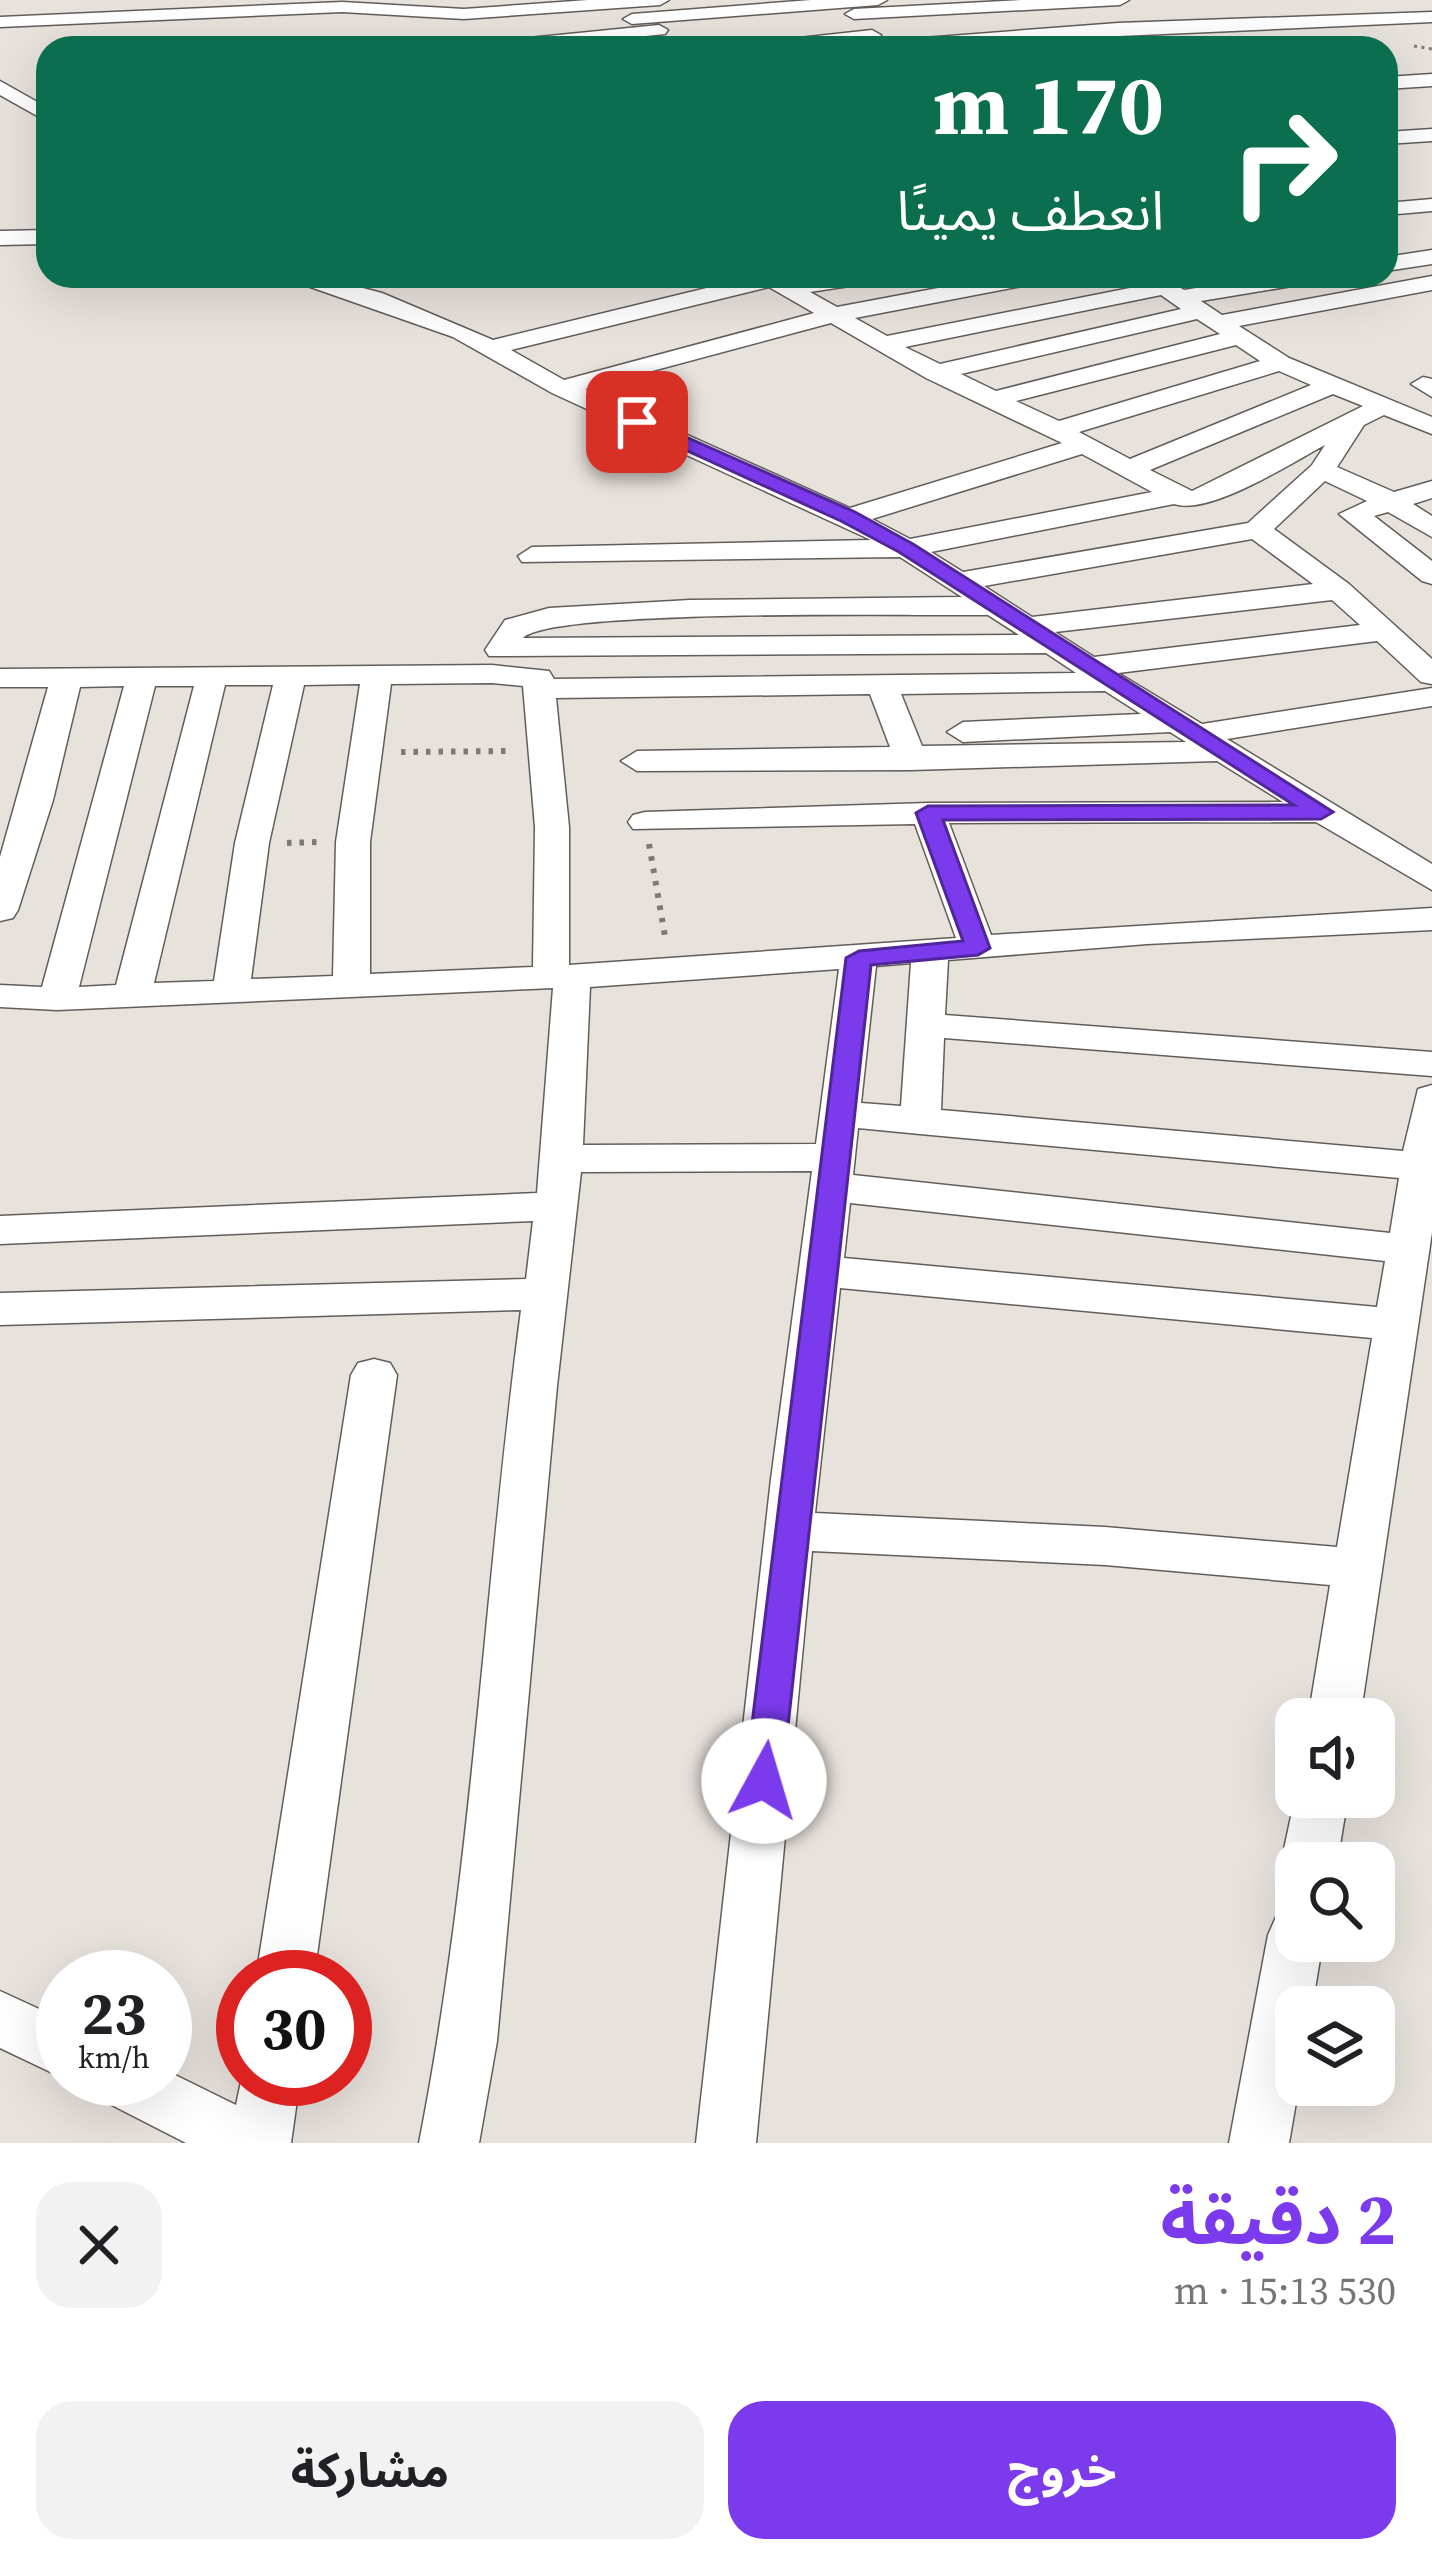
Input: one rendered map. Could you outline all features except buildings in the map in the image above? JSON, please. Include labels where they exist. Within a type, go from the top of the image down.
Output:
[{"type":"street","points":[[0,22],[660,0]]},
{"type":"street","points":[[811,36],[858,26],[878,0]]},
{"type":"street","points":[[1090,5],[1120,0]]},
{"type":"street","points":[[740,36],[1090,5],[1381,0]]},
{"type":"street","points":[[1090,5],[1129,36]]},
{"type":"street","points":[[1169,36],[1432,17]]},
{"type":"street","points":[[1371,19],[1390,36]]},
{"type":"street","points":[[687,36],[858,26],[1070,36]]},
{"type":"street","points":[[1398,63],[1432,62]]},
{"type":"street","points":[[1398,82],[1432,80]]},
{"type":"street","points":[[0,87],[36,109]]},
{"type":"street","points":[[1398,103],[1409,103]]},
{"type":"street","points":[[1398,137],[1432,135]]},
{"type":"street","points":[[1398,208],[1432,205]]},
{"type":"street","points":[[1398,231],[1432,228]]},
{"type":"street","points":[[1398,234],[1432,255]]},
{"type":"street","points":[[0,238],[36,238]]},
{"type":"street","points":[[1398,265],[1432,255]]},
{"type":"street","points":[[336,288],[461,332],[561,388],[848,517],[906,548],[1099,675],[1432,880]]},
{"type":"street","points":[[461,332],[654,288]]},
{"type":"street","points":[[490,348],[746,288]]},
{"type":"street","points":[[789,288],[935,373],[1057,430],[1175,496]]},
{"type":"street","points":[[561,388],[838,314],[975,288]]},
{"type":"street","points":[[883,344],[1239,288]]},
{"type":"street","points":[[935,373],[1180,298],[1383,288]]},
{"type":"street","points":[[1180,298],[1280,363],[1332,385],[1370,411],[1432,427]]},
{"type":"street","points":[[990,400],[1180,298]]},
{"type":"street","points":[[1057,430],[1280,363]]},
{"type":"street","points":[[1128,469],[1332,385]]},
{"type":"street","points":[[957,582],[1256,530],[1322,470],[1370,411]]},
{"type":"street","points":[[532,556],[906,548],[1175,496],[1199,498],[1370,411]]},
{"type":"street","points":[[848,517],[1084,445]]},
{"type":"street","points":[[1322,470],[1391,501],[1432,529]]},
{"type":"street","points":[[1432,489],[1353,514],[1432,575]]},
{"type":"street","points":[[1256,530],[1339,590],[1432,675]]},
{"type":"street","points":[[1024,627],[1339,590]]},
{"type":"street","points":[[497,660],[516,626],[549,617],[690,609],[995,606]]},
{"type":"street","points":[[541,689],[883,688],[1099,675],[1387,631]]},
{"type":"street","points":[[0,678],[377,675],[497,660],[1051,644]]},
{"type":"street","points":[[449,2143],[473,1998],[560,1182],[562,976],[541,689],[534,676],[497,660]]},
{"type":"street","points":[[351,986],[353,842],[377,675]]},
{"type":"street","points":[[231,993],[252,843],[290,677]]},
{"type":"street","points":[[0,910],[36,800],[66,679]]},
{"type":"street","points":[[132,996],[211,679]]},
{"type":"street","points":[[57,999],[141,680]]},
{"type":"street","points":[[883,688],[907,747]]},
{"type":"street","points":[[638,761],[1202,736],[1432,697]]},
{"type":"street","points":[[907,747],[1202,736]]},
{"type":"street","points":[[645,822],[928,813],[1321,812]]},
{"type":"street","points":[[928,813],[978,948]]},
{"type":"street","points":[[0,996],[57,999],[231,993],[562,976],[930,955],[1147,933],[1432,919]]},
{"type":"street","points":[[920,1121],[930,955]]},
{"type":"street","points":[[726,2143],[790,1531],[859,958]]},
{"type":"street","points":[[926,1025],[1432,1064]]},
{"type":"street","points":[[1338,1698],[1432,1098]]},
{"type":"street","points":[[0,1230],[838,1153],[920,1121],[1420,1166]]},
{"type":"street","points":[[838,1153],[1406,1249]]},
{"type":"street","points":[[822,1271],[1395,1324]]},
{"type":"street","points":[[0,1310],[545,1294]]},
{"type":"street","points":[[289,1950],[374,1375]]},
{"type":"street","points":[[790,1531],[1105,1546],[1360,1568]]},
{"type":"street","points":[[1259,2143],[1291,1962]]},
{"type":"street","points":[[0,2018],[36,2036]]},
{"type":"street","points":[[175,2106],[249,2143]]},
{"type":"street","points":[[261,2143],[266,2106]]},
{"type":"path","points":[[364,752],[546,751]]},
{"type":"path","points":[[645,822],[661,909]]},
{"type":"path","points":[[252,843],[353,842]]},
{"type":"route","points":[[637,422],[906,548],[1321,812],[928,813],[978,948],[859,958],[764,1781]]}]
